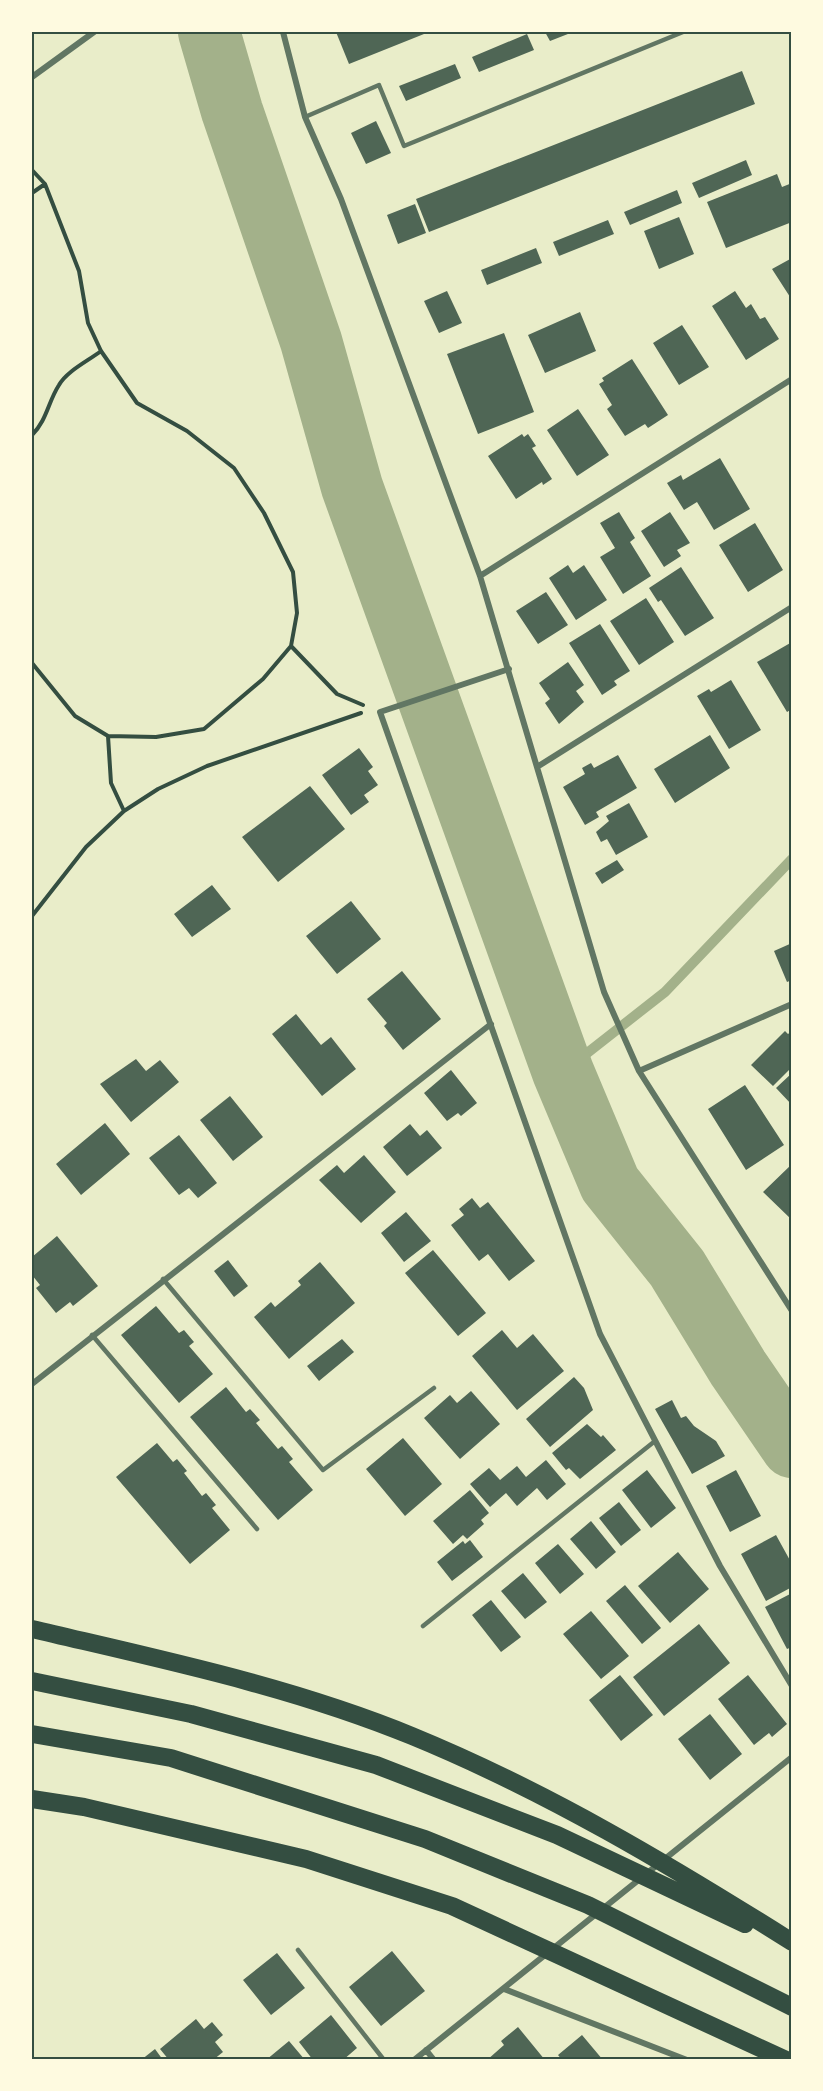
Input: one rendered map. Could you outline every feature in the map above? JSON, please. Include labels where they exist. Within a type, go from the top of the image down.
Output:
[{"type":"highway","points":[[32,1629],[230,1676],[322,1704],[412,1736],[582,1815],[681,1872],[792,1944]]},
{"type":"highway","points":[[32,1681],[191,1714],[376,1764],[556,1835],[792,1944]]},
{"type":"highway","points":[[32,1734],[171,1758],[424,1839],[588,1905],[792,2007]]},
{"type":"highway","points":[[32,1799],[84,1807],[306,1859],[452,1906],[786,2060]]},
{"type":"street","points":[[32,77],[94,32]]},
{"type":"street","points":[[283,32],[305,117],[341,199],[480,576],[604,992],[639,1071],[792,1311]]},
{"type":"street","points":[[480,576],[792,379]]},
{"type":"street","points":[[537,767],[792,607]]},
{"type":"street","points":[[509,669],[380,712],[600,1334],[720,1566],[792,1686]]},
{"type":"street","points":[[639,1071],[792,1004]]},
{"type":"street","points":[[32,1384],[491,1024]]},
{"type":"street","points":[[414,2060],[792,1757]]},
{"type":"street","points":[[504,1989],[687,2060]]},
{"type":"street","points":[[426,2050],[434,2060]]},
{"type":"lane","points":[[305,117],[379,85],[404,146],[683,32]]},
{"type":"lane","points":[[163,1279],[323,1470],[434,1388]]},
{"type":"lane","points":[[92,1335],[257,1529]]},
{"type":"lane","points":[[423,1626],[655,1441]]},
{"type":"lane","points":[[298,1950],[384,2060]]},
{"type":"path","points":[[32,170],[45,184],[79,271],[88,323],[100,351],[137,403],[187,431],[234,468],[264,513],[293,572],[297,613],[291,646],[263,679],[204,729],[156,737],[108,735],[75,716],[32,663]]},
{"type":"path","points":[[32,193],[45,184]]},
{"type":"path","points":[[32,435],[44,419],[60,382],[100,351]]},
{"type":"path","points":[[291,646],[337,694],[380,712]]},
{"type":"path","points":[[32,916],[86,847],[124,811],[158,789],[207,766],[356,713],[380,712]]},
{"type":"path","points":[[108,735],[111,783],[124,811]]},
{"type":"building","points":[[336,32],[429,32],[349,64]]},
{"type":"building","points":[[545,32],[573,32],[550,41]]},
{"type":"building","points":[[527,34],[534,50],[479,72],[472,57]]},
{"type":"building","points":[[455,64],[461,78],[406,101],[399,86]]},
{"type":"building","points":[[742,71],[755,104],[429,232],[416,199]]},
{"type":"building","points":[[376,121],[391,153],[366,164],[351,133]]},
{"type":"building","points":[[746,160],[752,175],[699,198],[692,183]]},
{"type":"building","points":[[777,174],[782,187],[792,183],[792,222],[726,248],[707,202]]},
{"type":"building","points":[[677,190],[682,203],[630,225],[624,212]]},
{"type":"building","points":[[415,204],[426,233],[398,244],[387,215]]},
{"type":"building","points":[[679,217],[694,254],[659,269],[644,231]]},
{"type":"building","points":[[608,220],[614,234],[559,256],[553,242]]},
{"type":"building","points":[[536,248],[542,263],[487,285],[481,270]]},
{"type":"building","points":[[792,258],[792,300],[772,269]]},
{"type":"building","points":[[447,291],[462,323],[439,333],[424,301]]},
{"type":"building","points":[[735,291],[746,308],[751,304],[760,319],[765,317],[779,339],[746,360],[712,306]]},
{"type":"building","points":[[580,312],[596,351],[545,373],[528,335]]},
{"type":"building","points":[[682,325],[709,367],[679,385],[653,343]]},
{"type":"building","points":[[504,333],[534,412],[478,434],[447,354]]},
{"type":"building","points":[[632,359],[668,415],[648,428],[645,424],[625,436],[607,409],[612,405],[599,384],[604,381],[602,378]]},
{"type":"building","points":[[578,409],[609,455],[577,476],[547,430]]},
{"type":"building","points":[[522,434],[524,437],[528,434],[536,446],[532,448],[552,479],[543,485],[542,482],[516,499],[488,456]]},
{"type":"building","points":[[720,458],[750,509],[714,530],[697,502],[684,510],[667,483],[681,475],[683,480]]},
{"type":"building","points":[[619,512],[635,538],[630,542],[651,576],[623,594],[600,557],[615,548],[600,523]]},
{"type":"building","points":[[670,512],[690,543],[677,550],[681,556],[664,567],[641,531]]},
{"type":"building","points":[[755,523],[783,570],[748,592],[719,545]]},
{"type":"building","points":[[568,565],[573,573],[584,565],[607,600],[576,620],[549,578]]},
{"type":"building","points":[[681,567],[714,618],[685,636],[661,600],[658,602],[649,588]]},
{"type":"building","points":[[546,592],[568,625],[538,644],[516,611]]},
{"type":"building","points":[[646,598],[674,642],[639,665],[610,621]]},
{"type":"building","points":[[600,624],[630,671],[614,681],[617,685],[602,695],[569,643]]},
{"type":"building","points":[[792,642],[792,709],[787,712],[757,662]]},
{"type":"building","points":[[568,662],[584,685],[576,691],[584,702],[559,724],[545,703],[550,699],[539,683]]},
{"type":"building","points":[[731,680],[761,730],[729,749],[697,696],[709,689],[711,692]]},
{"type":"building","points":[[710,735],[730,768],[675,803],[654,769]]},
{"type":"building","points":[[359,748],[373,767],[368,771],[378,785],[364,795],[369,802],[351,815],[322,775]]},
{"type":"building","points":[[618,755],[637,788],[596,812],[599,817],[585,825],[563,787],[585,774],[582,768],[591,763],[594,768]]},
{"type":"building","points":[[310,786],[345,829],[278,882],[242,837]]},
{"type":"building","points":[[629,803],[648,837],[616,855],[607,839],[601,842],[596,832],[609,821],[606,816]]},
{"type":"building","points":[[617,860],[624,870],[602,884],[595,873]]},
{"type":"building","points":[[212,885],[231,909],[192,937],[174,914]]},
{"type":"building","points":[[351,901],[381,939],[337,974],[306,936]]},
{"type":"building","points":[[792,943],[792,980],[787,982],[774,951]]},
{"type":"building","points":[[402,971],[441,1019],[403,1050],[384,1026],[387,1023],[367,999]]},
{"type":"building","points":[[296,1014],[321,1045],[331,1037],[356,1069],[322,1096],[272,1034]]},
{"type":"building","points":[[785,1031],[788,1034],[792,1031],[792,1067],[773,1086],[751,1065]]},
{"type":"building","points":[[136,1059],[146,1071],[160,1060],[179,1082],[131,1122],[100,1084]]},
{"type":"building","points":[[451,1070],[477,1103],[461,1116],[458,1113],[447,1121],[424,1093]]},
{"type":"building","points":[[792,1073],[792,1105],[776,1088]]},
{"type":"building","points":[[745,1085],[784,1145],[746,1170],[708,1109]]},
{"type":"building","points":[[230,1096],[263,1137],[233,1161],[200,1120]]},
{"type":"building","points":[[105,1123],[130,1154],[81,1195],[56,1164]]},
{"type":"building","points":[[410,1124],[420,1136],[427,1130],[442,1148],[407,1176],[383,1147]]},
{"type":"building","points":[[179,1135],[217,1183],[198,1198],[189,1188],[179,1195],[149,1158]]},
{"type":"building","points":[[364,1155],[396,1192],[361,1223],[319,1180],[337,1165],[344,1173]]},
{"type":"building","points":[[792,1164],[792,1220],[763,1192]]},
{"type":"building","points":[[472,1198],[480,1208],[488,1202],[535,1261],[509,1281],[488,1254],[479,1261],[451,1225],[464,1215],[459,1209]]},
{"type":"building","points":[[406,1212],[431,1241],[404,1262],[381,1233]]},
{"type":"building","points":[[57,1236],[98,1286],[73,1306],[70,1302],[56,1313],[36,1288],[40,1285],[32,1275],[32,1257]]},
{"type":"building","points":[[433,1250],[486,1313],[458,1336],[405,1273]]},
{"type":"building","points":[[228,1260],[248,1286],[234,1297],[214,1271]]},
{"type":"building","points":[[320,1262],[355,1303],[289,1359],[254,1317],[271,1302],[275,1307],[301,1285],[298,1281]]},
{"type":"building","points":[[156,1306],[179,1333],[184,1330],[194,1342],[189,1346],[213,1374],[179,1403],[121,1335]]},
{"type":"building","points":[[502,1330],[517,1348],[533,1334],[564,1371],[517,1410],[472,1356]]},
{"type":"building","points":[[342,1339],[354,1352],[319,1381],[307,1366]]},
{"type":"building","points":[[574,1377],[584,1388],[593,1410],[550,1447],[526,1419]]},
{"type":"building","points":[[226,1387],[246,1412],[250,1409],[260,1420],[256,1423],[278,1449],[282,1446],[293,1459],[289,1462],[313,1490],[278,1520],[190,1417]]},
{"type":"building","points":[[471,1391],[500,1424],[460,1459],[424,1418],[450,1395],[457,1403]]},
{"type":"building","points":[[672,1400],[681,1418],[686,1416],[694,1426],[716,1441],[725,1456],[692,1474],[655,1409]]},
{"type":"building","points":[[587,1424],[601,1437],[603,1435],[616,1450],[580,1479],[569,1468],[566,1470],[552,1453]]},
{"type":"building","points":[[403,1438],[442,1484],[405,1516],[366,1469]]},
{"type":"building","points":[[157,1443],[173,1462],[177,1459],[187,1471],[184,1473],[202,1496],[206,1493],[216,1505],[212,1508],[230,1530],[190,1564],[116,1477]]},
{"type":"building","points":[[546,1460],[566,1484],[547,1500],[537,1488],[517,1506],[506,1493],[490,1507],[470,1484],[489,1468],[500,1480],[517,1466],[526,1477]]},
{"type":"building","points":[[647,1470],[676,1508],[651,1528],[622,1490]]},
{"type":"building","points":[[736,1470],[761,1516],[730,1532],[706,1486]]},
{"type":"building","points":[[470,1490],[489,1513],[481,1520],[484,1524],[467,1539],[463,1535],[453,1544],[433,1521]]},
{"type":"building","points":[[619,1502],[641,1530],[621,1546],[599,1518]]},
{"type":"building","points":[[591,1521],[616,1552],[596,1569],[570,1539]]},
{"type":"building","points":[[776,1535],[792,1564],[792,1587],[766,1601],[741,1554]]},
{"type":"building","points":[[470,1540],[483,1557],[452,1581],[437,1562],[463,1541],[465,1544]]},
{"type":"building","points":[[558,1544],[584,1574],[560,1594],[535,1563]]},
{"type":"building","points":[[678,1552],[709,1589],[670,1623],[638,1586]]},
{"type":"building","points":[[523,1573],[547,1602],[525,1619],[501,1591]]},
{"type":"building","points":[[625,1585],[661,1628],[642,1644],[606,1601]]},
{"type":"building","points":[[792,1593],[792,1647],[787,1649],[765,1607]]},
{"type":"building","points":[[491,1600],[521,1637],[501,1652],[472,1615]]},
{"type":"building","points":[[591,1611],[629,1656],[601,1679],[563,1634]]},
{"type":"building","points":[[699,1624],[730,1663],[664,1716],[633,1677]]},
{"type":"building","points":[[620,1675],[653,1715],[621,1741],[589,1700]]},
{"type":"building","points":[[748,1675],[787,1724],[772,1737],[769,1733],[754,1745],[718,1699]]},
{"type":"building","points":[[710,1714],[742,1754],[710,1780],[678,1739]]},
{"type":"building","points":[[392,1951],[425,1991],[381,2026],[349,1987]]},
{"type":"building","points":[[277,1953],[305,1988],[271,2015],[243,1980]]},
{"type":"building","points":[[331,2015],[357,2048],[343,2060],[313,2060],[299,2042]]},
{"type":"building","points":[[196,2019],[204,2029],[212,2022],[223,2035],[215,2042],[223,2052],[213,2060],[169,2060],[160,2049]]},
{"type":"building","points":[[518,2027],[545,2060],[487,2060],[504,2045],[501,2041]]},
{"type":"building","points":[[582,2035],[603,2060],[562,2060],[558,2055]]},
{"type":"building","points":[[289,2041],[305,2060],[266,2060]]},
{"type":"building","points":[[155,2049],[163,2060],[141,2060]]},
{"type":"waterway","points":[[209,32],[232,111],[311,341],[352,487],[563,1072],[610,1184],[677,1268],[738,1368],[792,1447]]},
{"type":"waterway","points":[[563,1072],[665,992],[792,859]]}]
